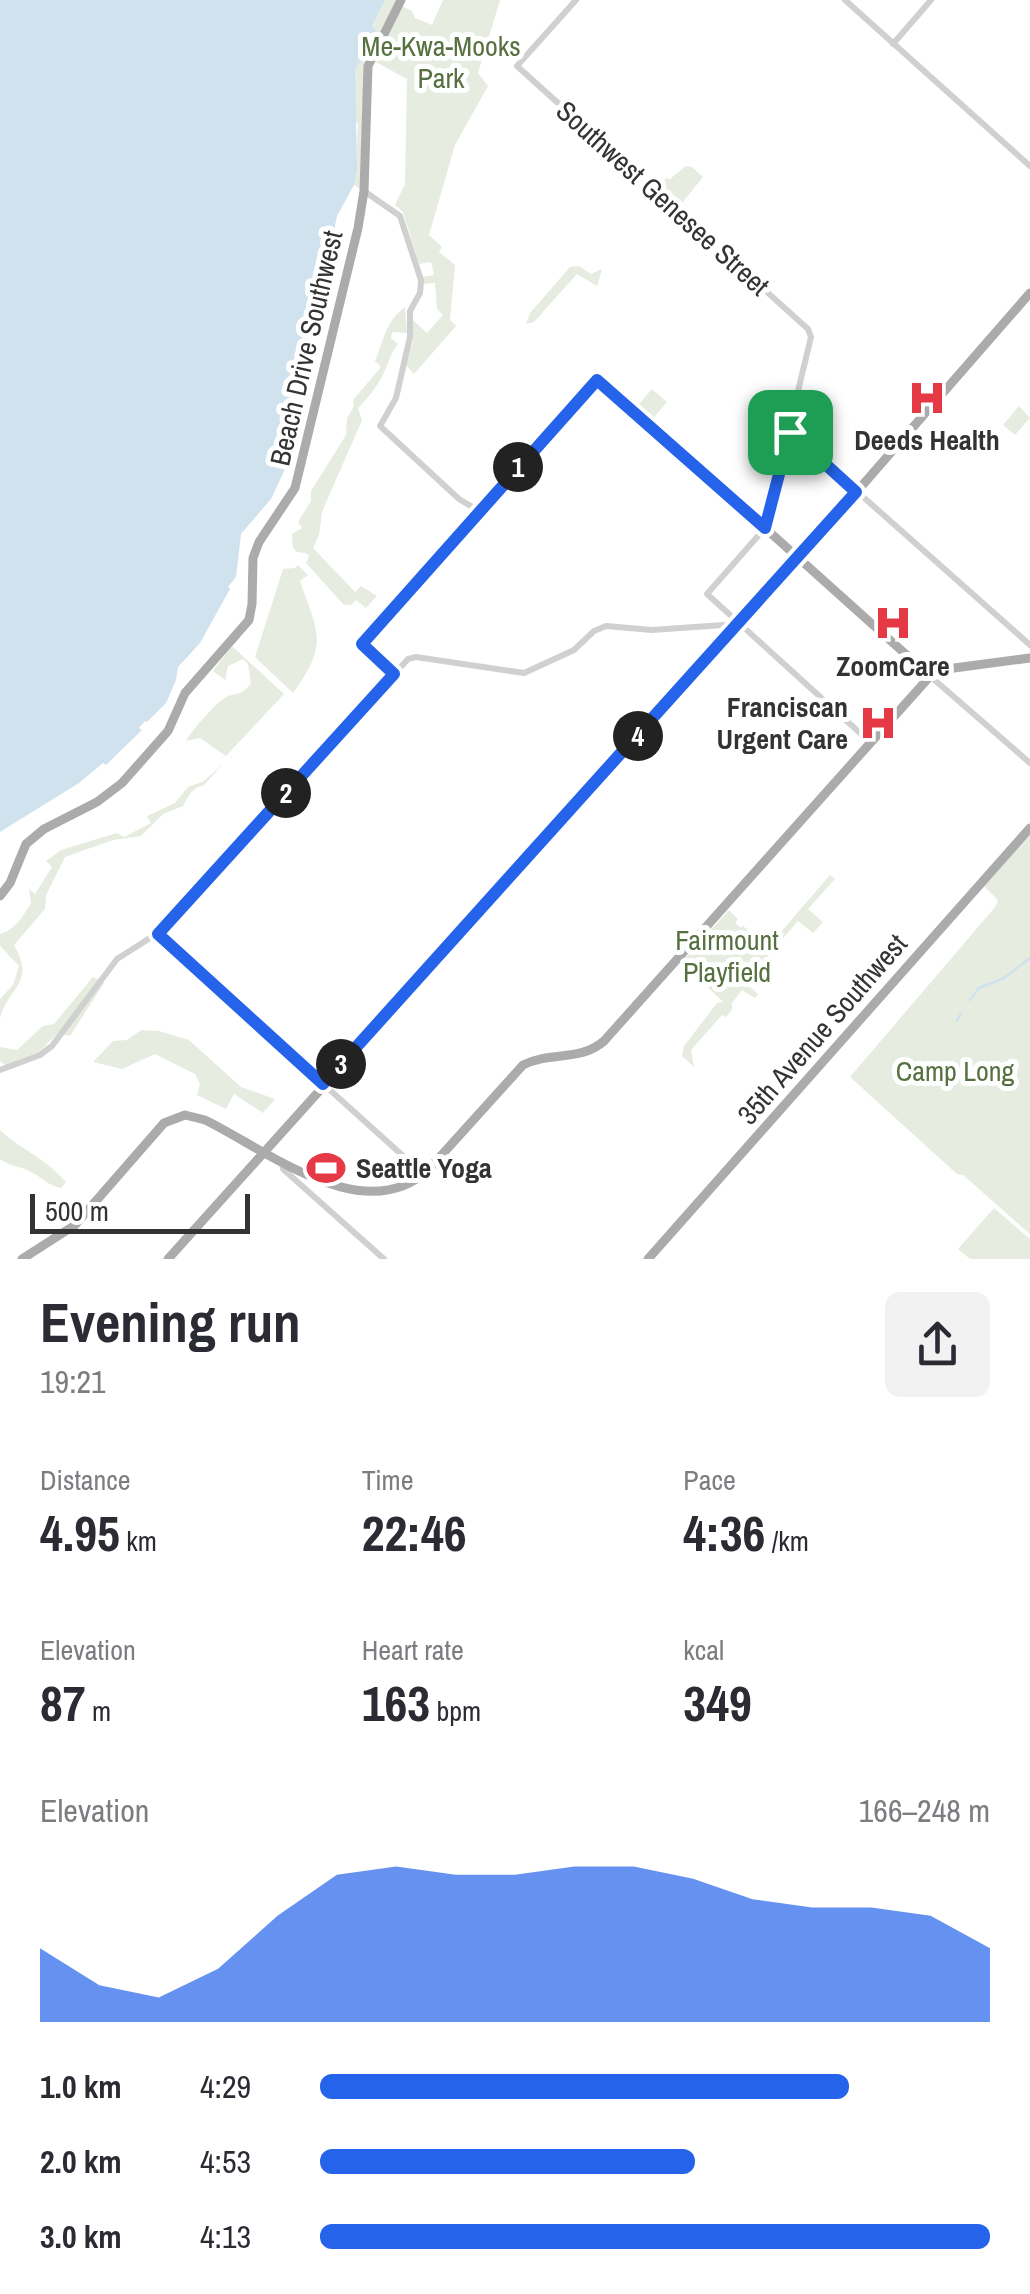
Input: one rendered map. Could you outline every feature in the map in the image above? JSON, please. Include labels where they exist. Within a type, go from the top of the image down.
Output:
[{"type":"main road","name":"Beach Drive Southwest","points":[[0,896],[10,883],[26,844],[122,783],[166,733],[185,693],[249,620],[253,558],[296,483],[350,265],[364,190],[368,66],[401,0]]},
{"type":"main road","points":[[168,1259],[798,558],[1030,292]]},
{"type":"main road","points":[[765,528],[912,662],[935,673],[1030,658]]},
{"type":"main road","points":[[22,1259],[72,1227],[172,1119],[186,1115],[200,1118],[343,1189],[364,1193],[402,1186],[423,1174],[523,1065],[539,1058],[587,1053],[604,1041],[935,673]]},
{"type":"main road","name":"35th Avenue Southwest","points":[[648,1259],[1030,828]]},
{"type":"street","name":"Southwest Genesee Street","points":[[576,0],[517,66],[808,330],[811,342],[790,432]]},
{"type":"street","points":[[845,0],[1030,166]]},
{"type":"street","points":[[894,44],[932,0]]},
{"type":"street","points":[[364,190],[400,216],[421,280],[420,292],[410,311],[410,341],[396,398],[380,424],[386,434],[459,500],[479,511]]},
{"type":"street","points":[[394,674],[362,644],[597,380],[765,528]]},
{"type":"street","points":[[872,744],[706,594],[765,528],[790,432],[1030,645]]},
{"type":"street","points":[[0,1070],[48,1050],[117,958],[158,934],[408,659],[416,657],[524,674],[574,650],[594,631],[606,626],[652,630],[739,624]]},
{"type":"street","points":[[935,673],[1030,763]]},
{"type":"street","points":[[158,934],[423,1174]]},
{"type":"street","points":[[282,1160],[283,1169],[384,1259]]},
{"type":"street","points":[[300,1183],[308,1173]]},
{"type":"green space","points":[[385,0],[396,0],[364,62],[360,189],[354,185],[358,124],[355,71],[375,32],[372,26]]},
{"type":"green space","name":"Me-Kwa-Mooks Park","points":[[443,0],[500,0],[478,73],[488,86],[455,145],[429,235],[442,247],[439,252],[455,265],[450,320],[456,326],[414,374],[406,365],[413,341],[413,320],[427,333],[443,315],[437,309],[435,283],[423,284],[422,277],[434,275],[431,262],[419,264],[403,212],[395,205],[405,184],[407,79],[374,61],[402,6],[412,11],[415,18],[432,25]]},
{"type":"green space","points":[[686,166],[703,177],[682,203],[658,187]]},
{"type":"green space","points":[[579,266],[591,274],[602,269],[597,286],[577,274],[534,322],[526,324],[530,313],[570,267]]},
{"type":"green space","points":[[405,307],[407,333],[392,332],[391,338],[398,344],[378,383],[358,408],[362,420],[322,512],[313,548],[355,592],[361,586],[377,596],[366,608],[356,600],[344,605],[306,563],[309,556],[293,548],[292,534],[302,528],[298,522],[311,501],[311,491],[346,435],[353,400],[381,367],[375,361],[386,332]]},
{"type":"green space","points":[[652,389],[667,402],[649,423],[634,410]]},
{"type":"green space","points":[[1019,406],[1030,418],[1015,435],[1003,425]]},
{"type":"green space","points":[[298,565],[308,575],[300,581],[317,639],[312,662],[293,693],[255,657],[283,569]]},
{"type":"green space","points":[[232,646],[284,694],[226,756],[200,738],[186,741],[219,702],[251,684],[248,664],[243,659],[228,666],[225,680],[213,671]]},
{"type":"green space","points":[[224,763],[203,786],[193,790],[183,806],[163,814],[141,836],[113,840],[65,857],[46,895],[45,909],[14,945],[22,977],[0,1018],[0,999],[13,985],[19,966],[0,946],[0,934],[14,926],[28,908],[29,889],[35,894],[52,867],[46,861],[61,850],[117,833],[124,837],[151,823],[147,816],[175,803],[188,787],[204,781]]},
{"type":"green space","name":"Camp Long","points":[[1030,835],[1030,1234],[850,1077],[996,906],[998,900],[984,886]]},
{"type":"green space","name":"Fairmount Playfield","points":[[830,875],[835,879],[808,909],[823,922],[813,933],[798,921],[756,970],[749,986],[758,994],[755,998],[742,990],[732,1003],[732,1010],[726,1017],[722,1015],[691,1050],[694,1067],[682,1056],[684,1046],[717,1003],[723,1002],[682,962],[729,910],[738,919],[735,923],[768,947]]},
{"type":"green space","points":[[93,977],[104,983],[70,1036],[58,1033],[39,1052],[5,1065],[0,1061],[0,1047],[17,1050],[43,1026],[54,1024]]},
{"type":"green space","points":[[141,1030],[189,1040],[241,1087],[275,1099],[263,1113],[234,1094],[226,1109],[197,1095],[200,1084],[195,1074],[155,1054],[122,1069],[93,1062],[113,1041],[127,1040]]},
{"type":"green space","points":[[0,1130],[58,1173],[66,1182],[61,1188],[0,1159]]},
{"type":"green space","points":[[994,1208],[1030,1239],[1030,1259],[970,1259],[958,1249]]},
{"type":"water","points":[[0,0],[385,0],[372,26],[376,31],[355,71],[357,169],[354,185],[337,216],[336,255],[329,268],[324,268],[312,343],[306,345],[303,394],[285,469],[271,499],[241,534],[236,577],[200,643],[178,667],[166,703],[145,721],[139,728],[142,730],[106,765],[103,763],[79,783],[0,832]]},
{"type":"waterway","points":[[970,1000],[979,988],[1004,978],[1030,958]]},
{"type":"waterway","points":[[957,1020],[961,1014]]},
{"type":"place","name":"Deeds Health","points":[[927,398]]},
{"type":"place","name":"ZoomCare","points":[[893,623]]},
{"type":"place","name":"Franciscan Urgent Care","points":[[878,723]]},
{"type":"place","name":"Seattle Yoga","points":[[326,1168]]},
{"type":"route","points":[[597,380],[765,528],[790,432],[856,492],[323,1084],[158,934],[394,674],[362,644],[597,380]]}]
